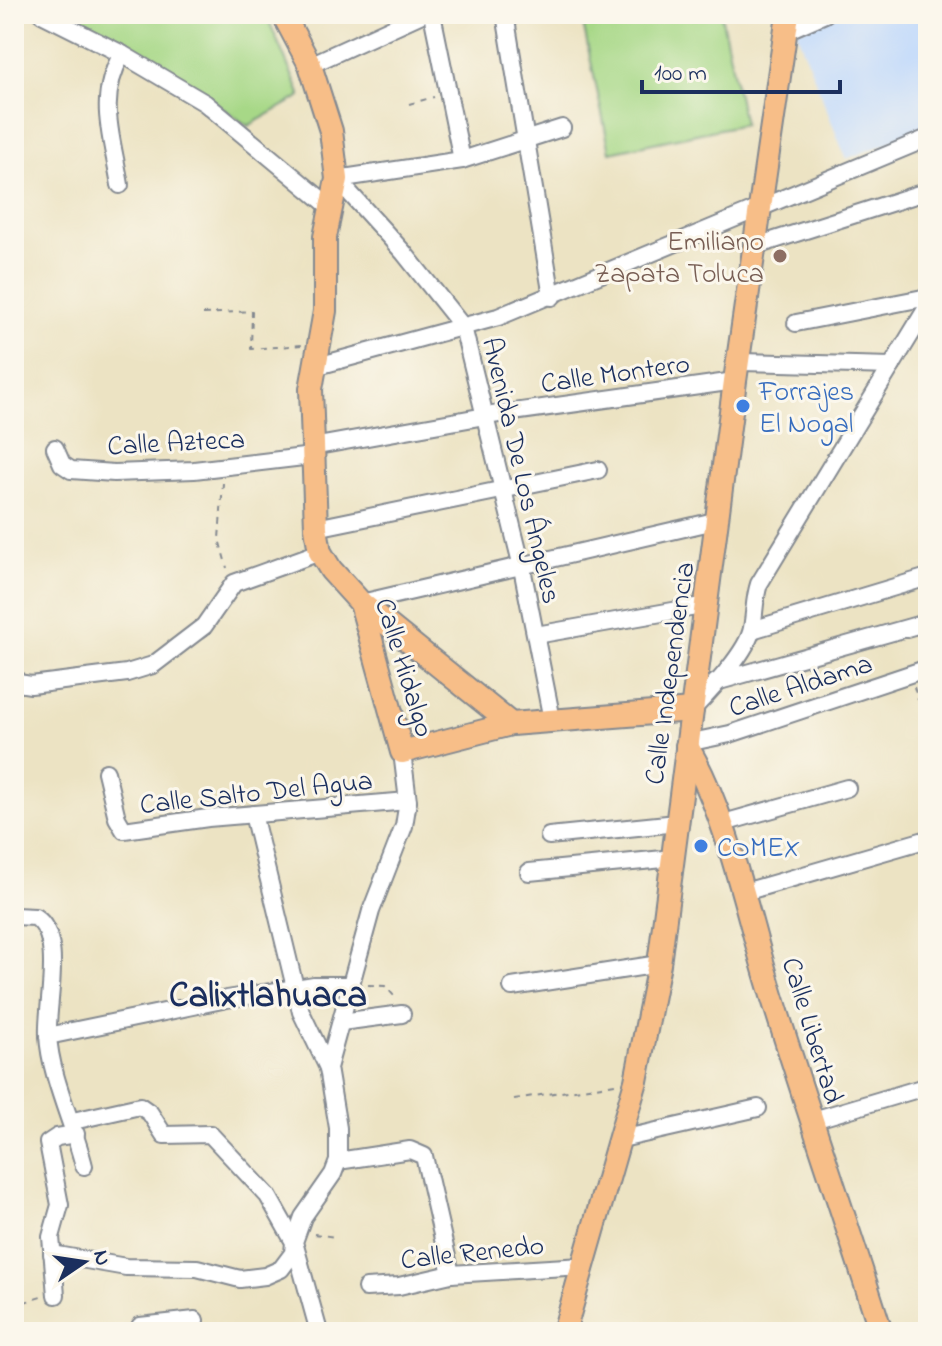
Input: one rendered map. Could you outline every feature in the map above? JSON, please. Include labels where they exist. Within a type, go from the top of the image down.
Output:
[{"type":"main road","points":[[283,14],[310,65],[331,131],[337,179]]},
{"type":"main road","name":"Calle Independencia","points":[[564,1332],[636,1081],[659,964],[787,22]]},
{"type":"main road","name":"Calle Hidalgo","points":[[337,179],[325,237],[327,279],[314,367],[312,452],[316,528],[320,552],[331,570],[361,603],[402,752]]},
{"type":"main road","points":[[361,603],[511,724]]},
{"type":"main road","points":[[402,752],[511,724],[692,710]]},
{"type":"main road","name":"Calle Libertad","points":[[687,745],[700,769],[720,824],[810,1121],[881,1332]]},
{"type":"street","points":[[42,14],[122,54],[205,103],[329,206]]},
{"type":"street","points":[[310,65],[422,14]]},
{"type":"street","points":[[432,14],[462,160]]},
{"type":"street","points":[[505,14],[552,297]]},
{"type":"street","points":[[787,22],[825,14]]},
{"type":"street","points":[[120,185],[106,105],[109,76],[122,54]]},
{"type":"street","points":[[337,179],[462,160],[562,128]]},
{"type":"street","points":[[314,367],[463,327],[552,297],[762,205],[928,138]]},
{"type":"street","name":"Avenida De Los Ángeles","points":[[337,179],[404,253],[463,327],[501,492],[521,563],[552,720]]},
{"type":"street","points":[[756,246],[928,191]]},
{"type":"street","points":[[796,323],[928,297]]},
{"type":"street","points":[[692,710],[752,630],[753,603],[759,584],[928,306]]},
{"type":"street","name":"Calle Montero","points":[[312,452],[485,416],[738,372],[892,366]]},
{"type":"street","name":"Calle Azteca","points":[[55,448],[62,464],[71,470],[146,473],[227,467],[312,452]]},
{"type":"street","points":[[316,528],[598,470]]},
{"type":"street","points":[[361,603],[521,563],[719,520]]},
{"type":"street","points":[[14,676],[18,683],[31,685],[143,669],[204,626],[234,583],[320,552]]},
{"type":"street","points":[[752,630],[928,577]]},
{"type":"street","points":[[536,635],[707,605]]},
{"type":"street","points":[[716,682],[928,622]]},
{"type":"street","name":"Calle Aldama","points":[[687,745],[730,734],[928,668]]},
{"type":"street","name":"Calle Hidalgo","points":[[338,1161],[338,1128],[328,1068],[371,911],[404,826],[408,801],[402,752]]},
{"type":"street","name":"Calle Salto Del Agua","points":[[106,772],[117,818],[124,830],[134,831],[253,814],[408,801]]},
{"type":"street","points":[[720,824],[847,788]]},
{"type":"street","points":[[253,814],[308,1033],[328,1068]]},
{"type":"street","points":[[549,836],[677,823]]},
{"type":"street","points":[[741,893],[928,839]]},
{"type":"street","points":[[529,872],[674,858]]},
{"type":"street","points":[[14,916],[35,917],[46,929],[52,992],[48,1036],[84,1166]]},
{"type":"street","points":[[512,987],[659,964]]},
{"type":"street","points":[[48,1036],[295,988],[351,985]]},
{"type":"street","points":[[341,1022],[402,1014]]},
{"type":"street","points":[[810,1121],[928,1086]]},
{"type":"street","points":[[56,1295],[52,1230],[60,1205],[48,1143],[74,1127],[140,1106],[150,1113],[164,1135],[210,1134],[268,1196],[295,1236],[319,1332]]},
{"type":"street","points":[[617,1140],[758,1108]]},
{"type":"street","points":[[52,1254],[126,1267],[197,1268],[224,1277],[254,1278],[281,1269],[293,1253],[295,1236],[338,1161],[419,1151],[429,1168],[451,1274]]},
{"type":"street","name":"Calle Renedo","points":[[366,1288],[399,1286],[451,1274],[583,1266]]},
{"type":"street","points":[[140,1326],[194,1326]]},
{"type":"path","points":[[409,104],[447,94]]},
{"type":"path","points":[[203,314],[252,311],[251,349],[319,344]]},
{"type":"path","points":[[227,467],[219,539],[234,583]]},
{"type":"path","points":[[351,985],[385,986],[392,991],[402,1014]]},
{"type":"path","points":[[514,1099],[636,1081]]},
{"type":"path","points":[[295,1236],[336,1237]]},
{"type":"path","points":[[18,1332],[15,1305],[56,1295]]},
{"type":"shaded area","points":[[837,14],[928,14],[928,128],[846,159],[796,31]]},
{"type":"green space","points":[[63,14],[266,14],[301,96],[248,126],[169,70]]},
{"type":"green space","points":[[581,14],[721,14],[744,124],[610,152]]},
{"type":"place","name":"Emiliano Zapata Toluca","points":[[780,256]]},
{"type":"place","name":"Forrajes El Nogal","points":[[743,406]]},
{"type":"place","name":"COMEX","points":[[701,846]]},
{"type":"district","name":"Calixtlahuaca","points":[[268,993]]}]
